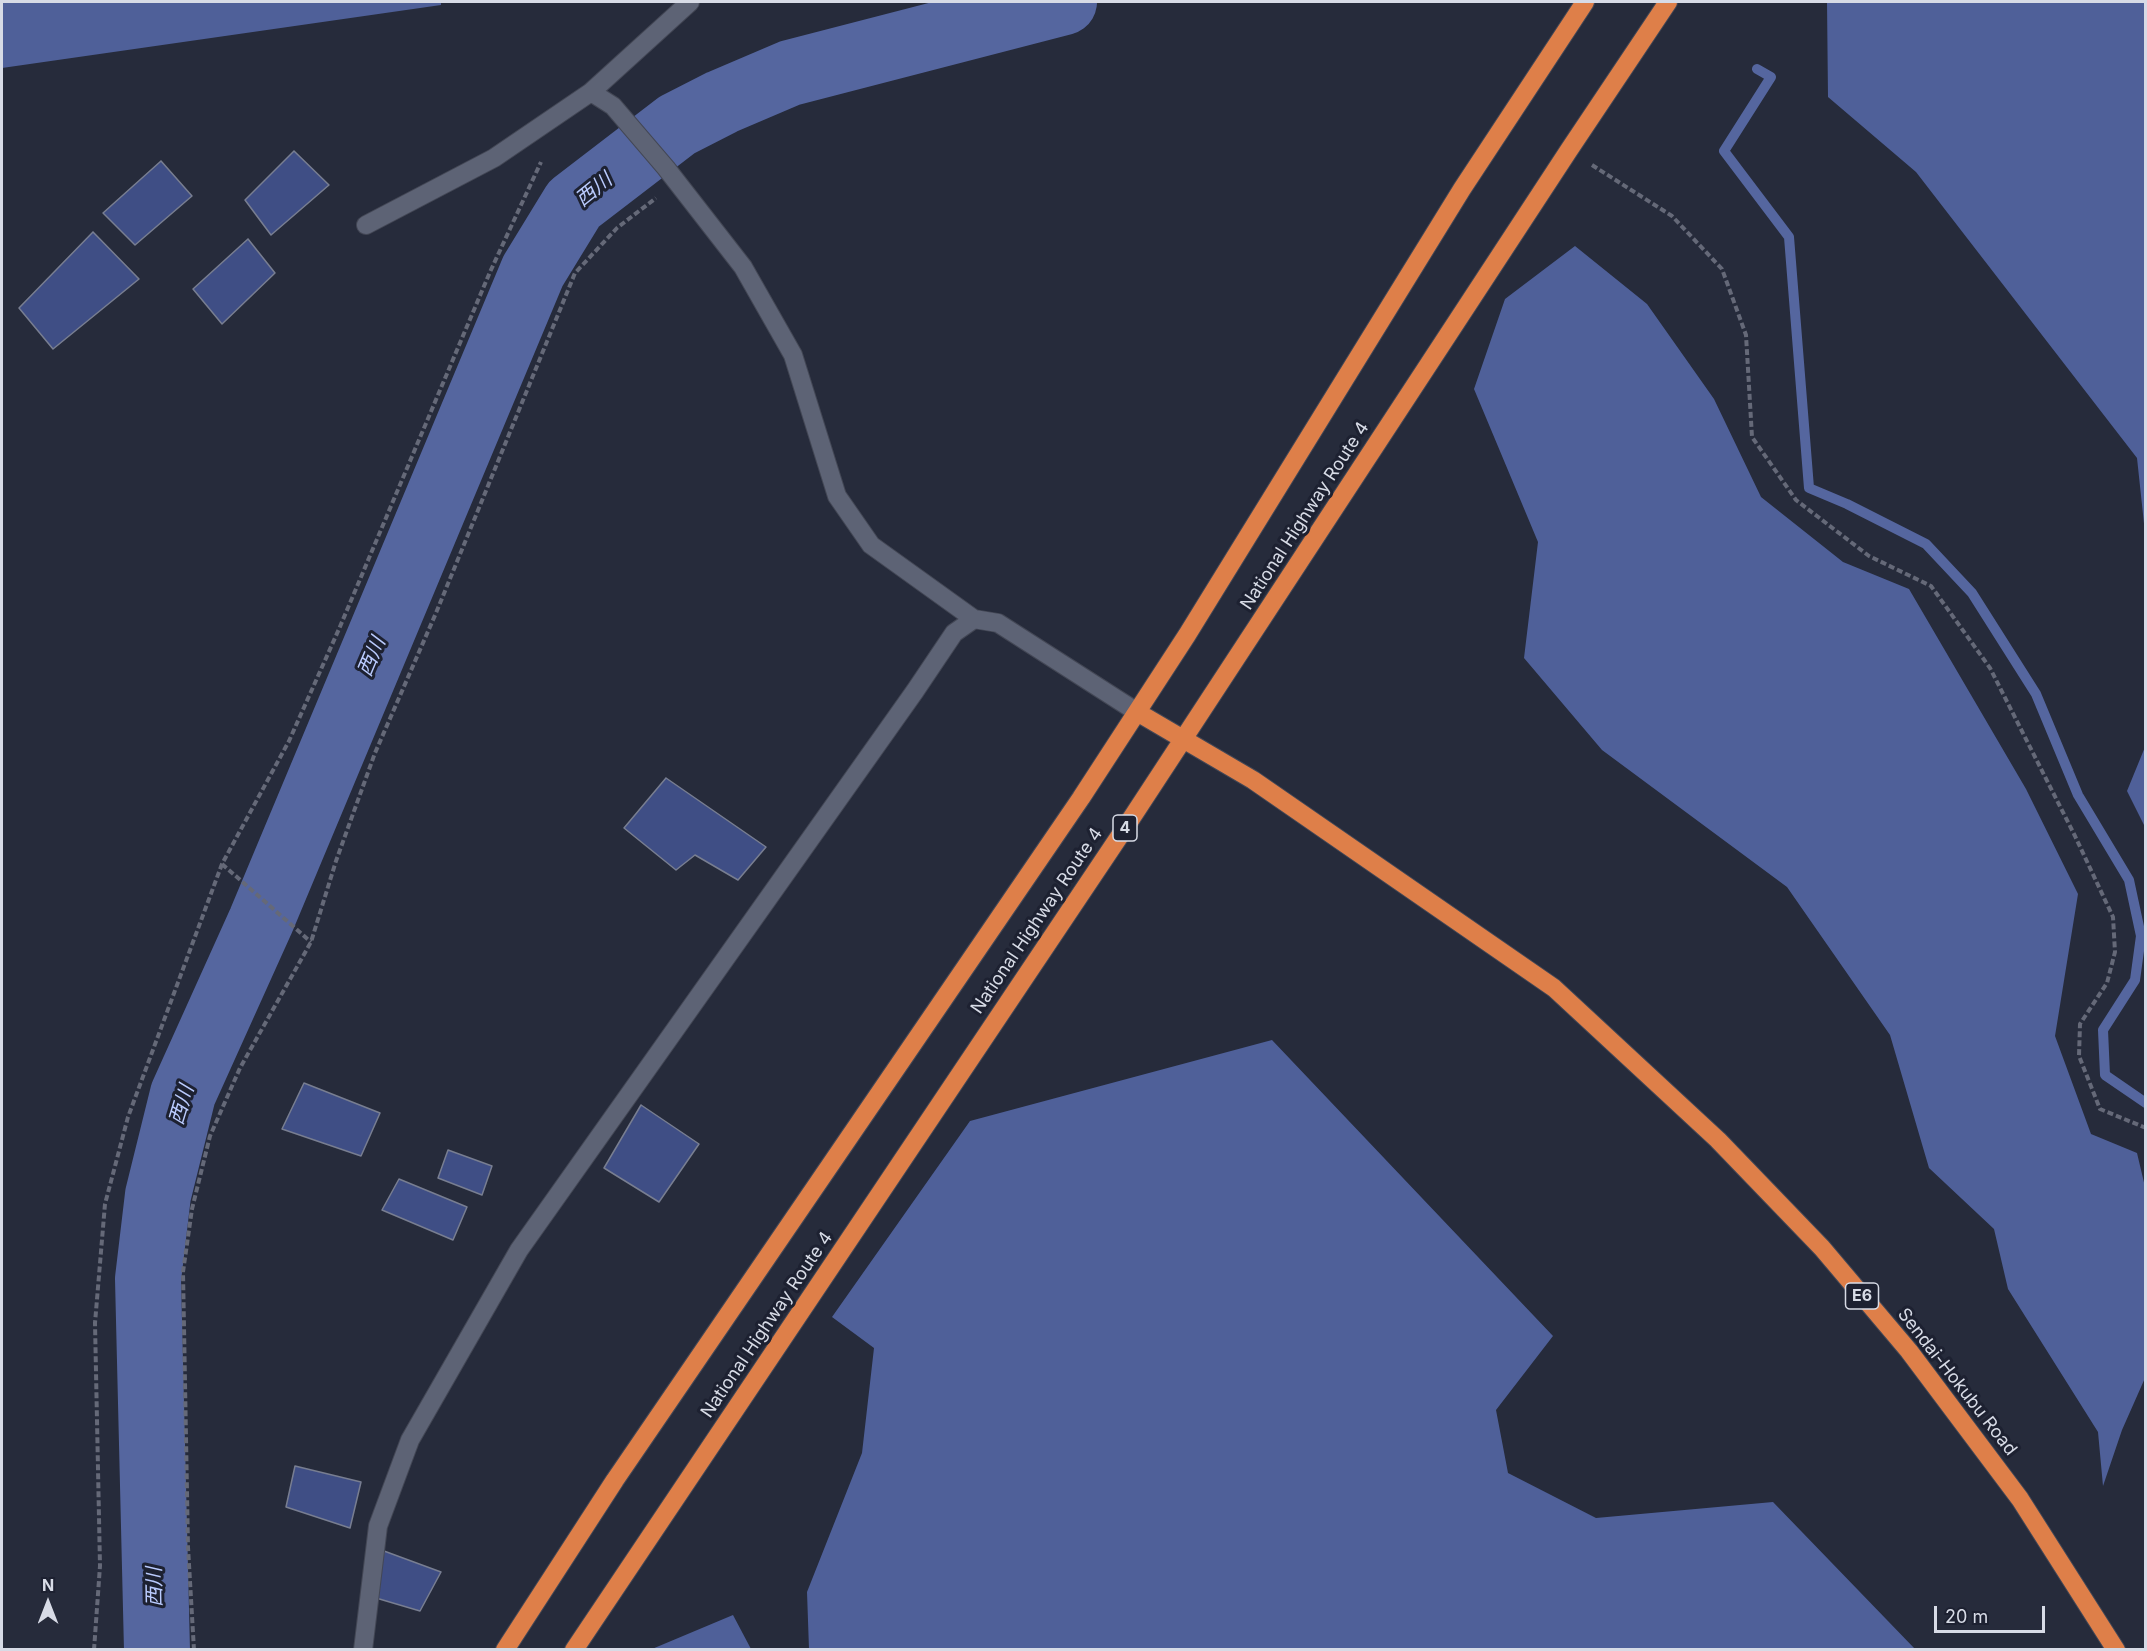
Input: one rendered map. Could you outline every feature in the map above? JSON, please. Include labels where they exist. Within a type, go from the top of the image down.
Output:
[{"type":"highway","name":"National Highway Route 4","points":[[505,1650],[615,1480],[1081,798],[1206,604],[1462,189],[1585,2]]},
{"type":"highway","name":"National Highway Route 4","points":[[574,1650],[1183,740],[1668,2]]},
{"type":"highway","name":"Sendai-Hokubu Road","points":[[1137,712],[1253,780],[1554,988],[1718,1140],[1836,1266],[1909,1352],[2020,1499],[2116,1650]]},
{"type":"street","points":[[366,225],[494,158],[591,93],[690,2]]},
{"type":"street","points":[[591,93],[614,106],[743,267],[793,355],[837,496],[871,545],[974,619],[998,623],[1137,712]]},
{"type":"street","points":[[363,1650],[378,1526],[410,1440],[519,1250],[954,633],[974,619]]},
{"type":"path","points":[[1569,150],[1672,216],[1722,268],[1746,335],[1752,437],[1796,500],[1869,556],[1931,586],[1990,668],[2075,836],[2113,917],[2115,952],[2107,983],[2080,1024],[2079,1056],[2100,1108],[2145,1128]]},
{"type":"path","points":[[94,1650],[100,1566],[95,1323],[105,1204],[128,1116],[222,864],[294,731],[344,619],[490,272],[545,153]]},
{"type":"path","points":[[194,1650],[188,1547],[183,1272],[192,1209],[210,1136],[240,1068],[311,942],[336,861],[375,753],[436,613],[575,273],[671,175]]},
{"type":"path","points":[[222,864],[311,942]]},
{"type":"shaded area","points":[[2,2],[441,2],[441,5],[2,68]]},
{"type":"shaded area","points":[[1827,2],[2145,2],[2145,533],[2137,458],[1916,172],[1828,97]]},
{"type":"shaded area","points":[[1575,246],[1647,304],[1714,399],[1761,497],[1843,562],[1909,589],[2026,789],[2078,894],[2055,1036],[2091,1134],[2137,1153],[2146,1191],[2145,1378],[2122,1430],[2103,1486],[2098,1432],[2008,1289],[1994,1229],[1929,1168],[1890,1035],[1787,887],[1602,750],[1524,658],[1538,542],[1474,389],[1505,299]]},
{"type":"shaded area","points":[[2145,747],[2145,827],[2127,791]]},
{"type":"shaded area","points":[[1272,1040],[1553,1336],[1496,1410],[1508,1473],[1596,1518],[1773,1502],[1915,1649],[809,1649],[807,1592],[862,1453],[874,1348],[832,1317],[970,1121]]},
{"type":"shaded area","points":[[733,1615],[751,1649],[652,1649]]},
{"type":"building","points":[[294,151],[329,185],[271,235],[245,200]]},
{"type":"building","points":[[161,161],[192,196],[135,245],[103,213]]},
{"type":"building","points":[[93,232],[139,279],[53,349],[19,308]]},
{"type":"building","points":[[248,239],[275,273],[222,324],[193,289]]},
{"type":"building","points":[[666,778],[766,847],[738,880],[695,855],[676,870],[624,828]]},
{"type":"building","points":[[304,1083],[380,1113],[361,1156],[282,1129]]},
{"type":"building","points":[[641,1105],[699,1144],[659,1202],[604,1168]]},
{"type":"building","points":[[448,1150],[492,1166],[482,1195],[438,1178]]},
{"type":"building","points":[[399,1179],[467,1207],[453,1240],[382,1210]]},
{"type":"building","points":[[295,1466],[361,1482],[350,1528],[286,1507]]},
{"type":"building","points":[[384,1551],[441,1572],[420,1611],[376,1598]]},
{"type":"waterway","name":"西川","points":[[157,1650],[148,1279],[158,1195],[183,1094],[261,921],[533,271],[574,204],[677,125],[722,102],[790,73],[1064,2]]},
{"type":"waterway","points":[[1757,69],[1771,77],[1724,151],[1789,237],[1809,488],[1847,504],[1926,544],[1972,593],[2036,694],[2078,795],[2129,880],[2141,936],[2135,980],[2103,1030],[2105,1075],[2146,1103]]}]
